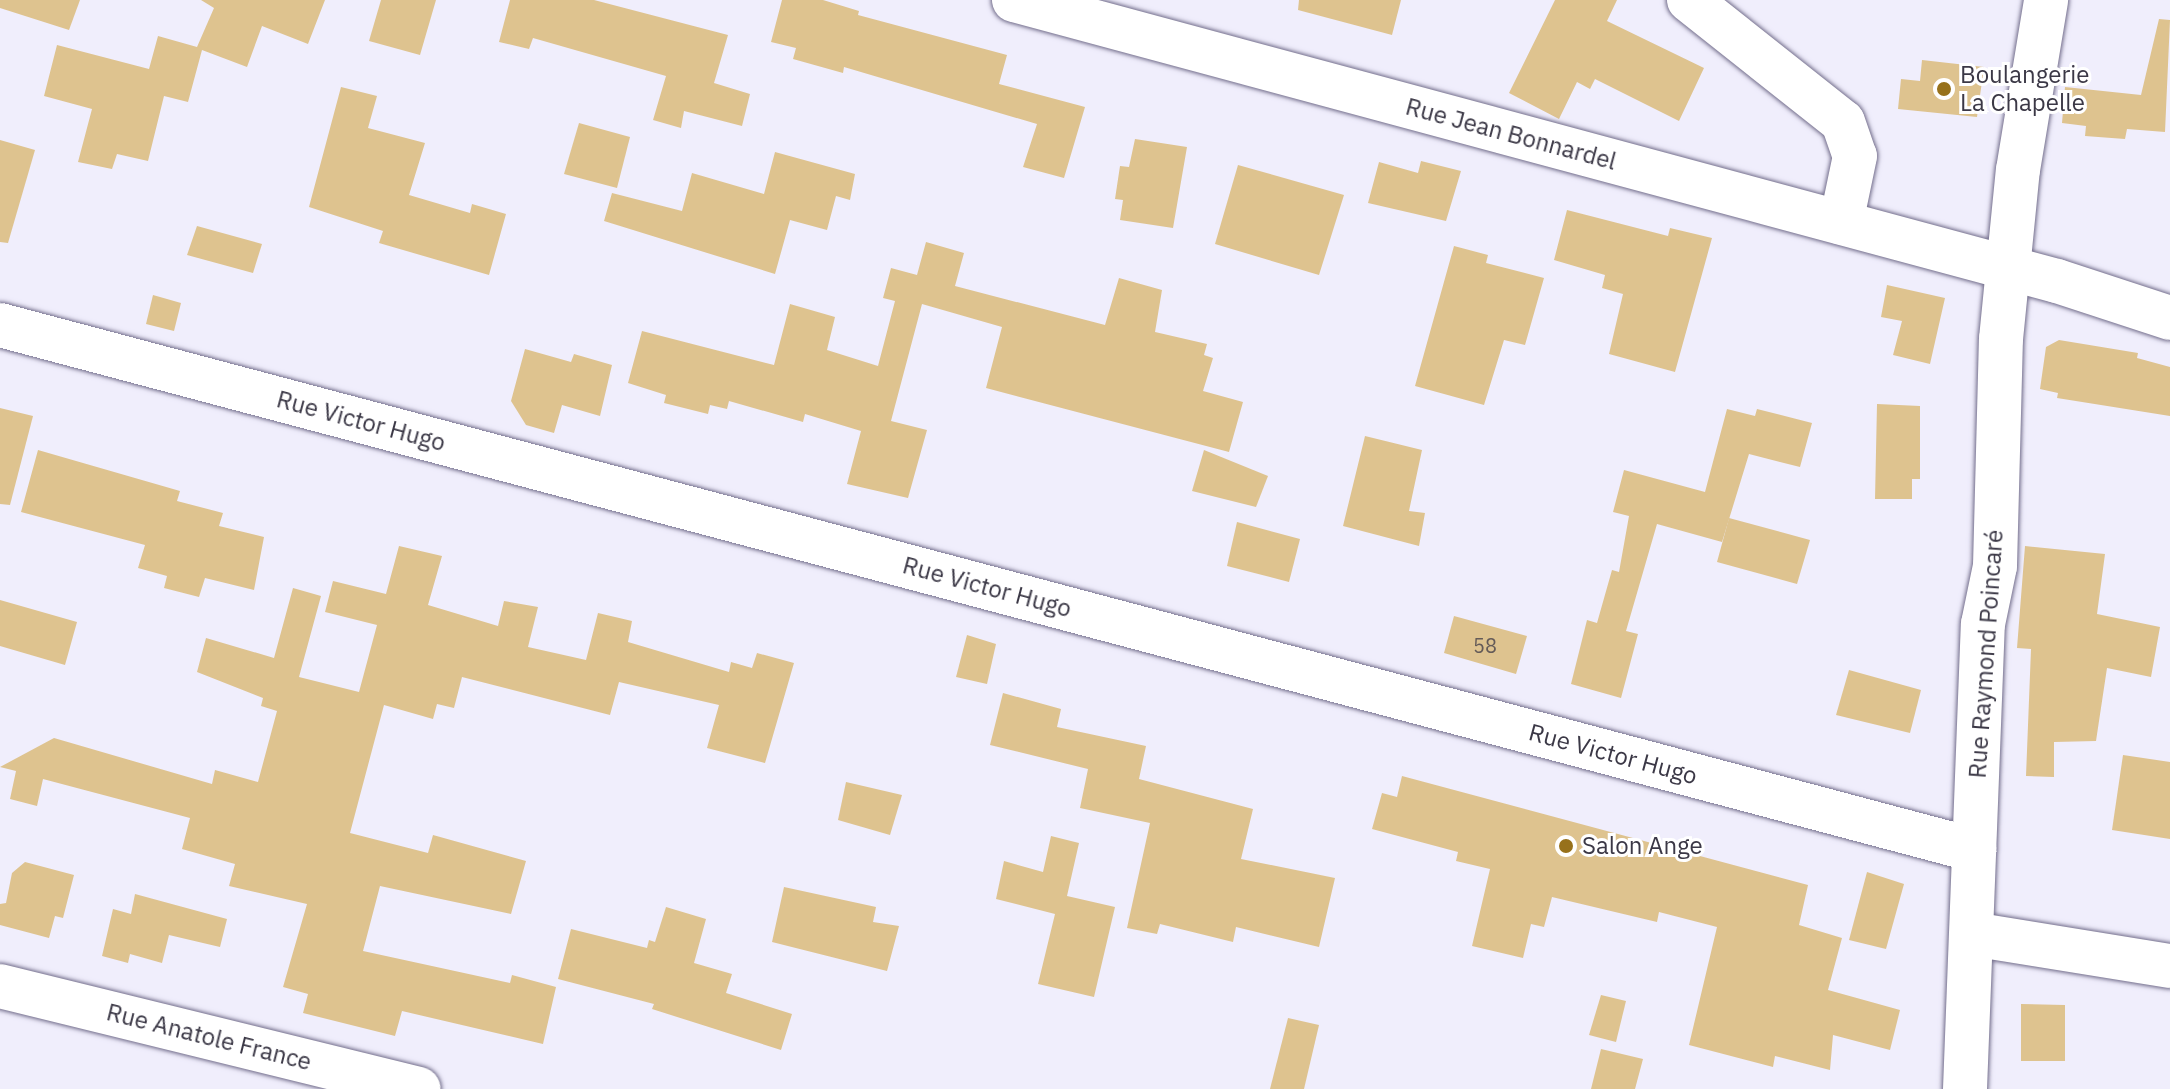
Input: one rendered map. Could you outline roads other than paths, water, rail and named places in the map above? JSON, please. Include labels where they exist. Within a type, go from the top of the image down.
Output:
[{"type":"street","name":"Rue Jean Bonnardel","points":[[1014,0],[2009,268],[2170,318]]},
{"type":"street","points":[[1689,0],[1843,122],[1855,156],[1841,223]]},
{"type":"street","name":"Rue Raymond Poincaré","points":[[1965,1089],[1983,624],[1995,566],[2001,339],[2018,170],[2046,0]]},
{"type":"street","name":"Rue Victor Hugo","points":[[0,325],[1974,850]]},
{"type":"street","points":[[1972,934],[2170,966]]},
{"type":"street","name":"Rue Anatole France","points":[[0,986],[418,1089]]},
{"type":"place","name":"Boulangerie La Chapelle","points":[[1944,89]]},
{"type":"place","name":"Salon Ange","points":[[1566,846]]}]
